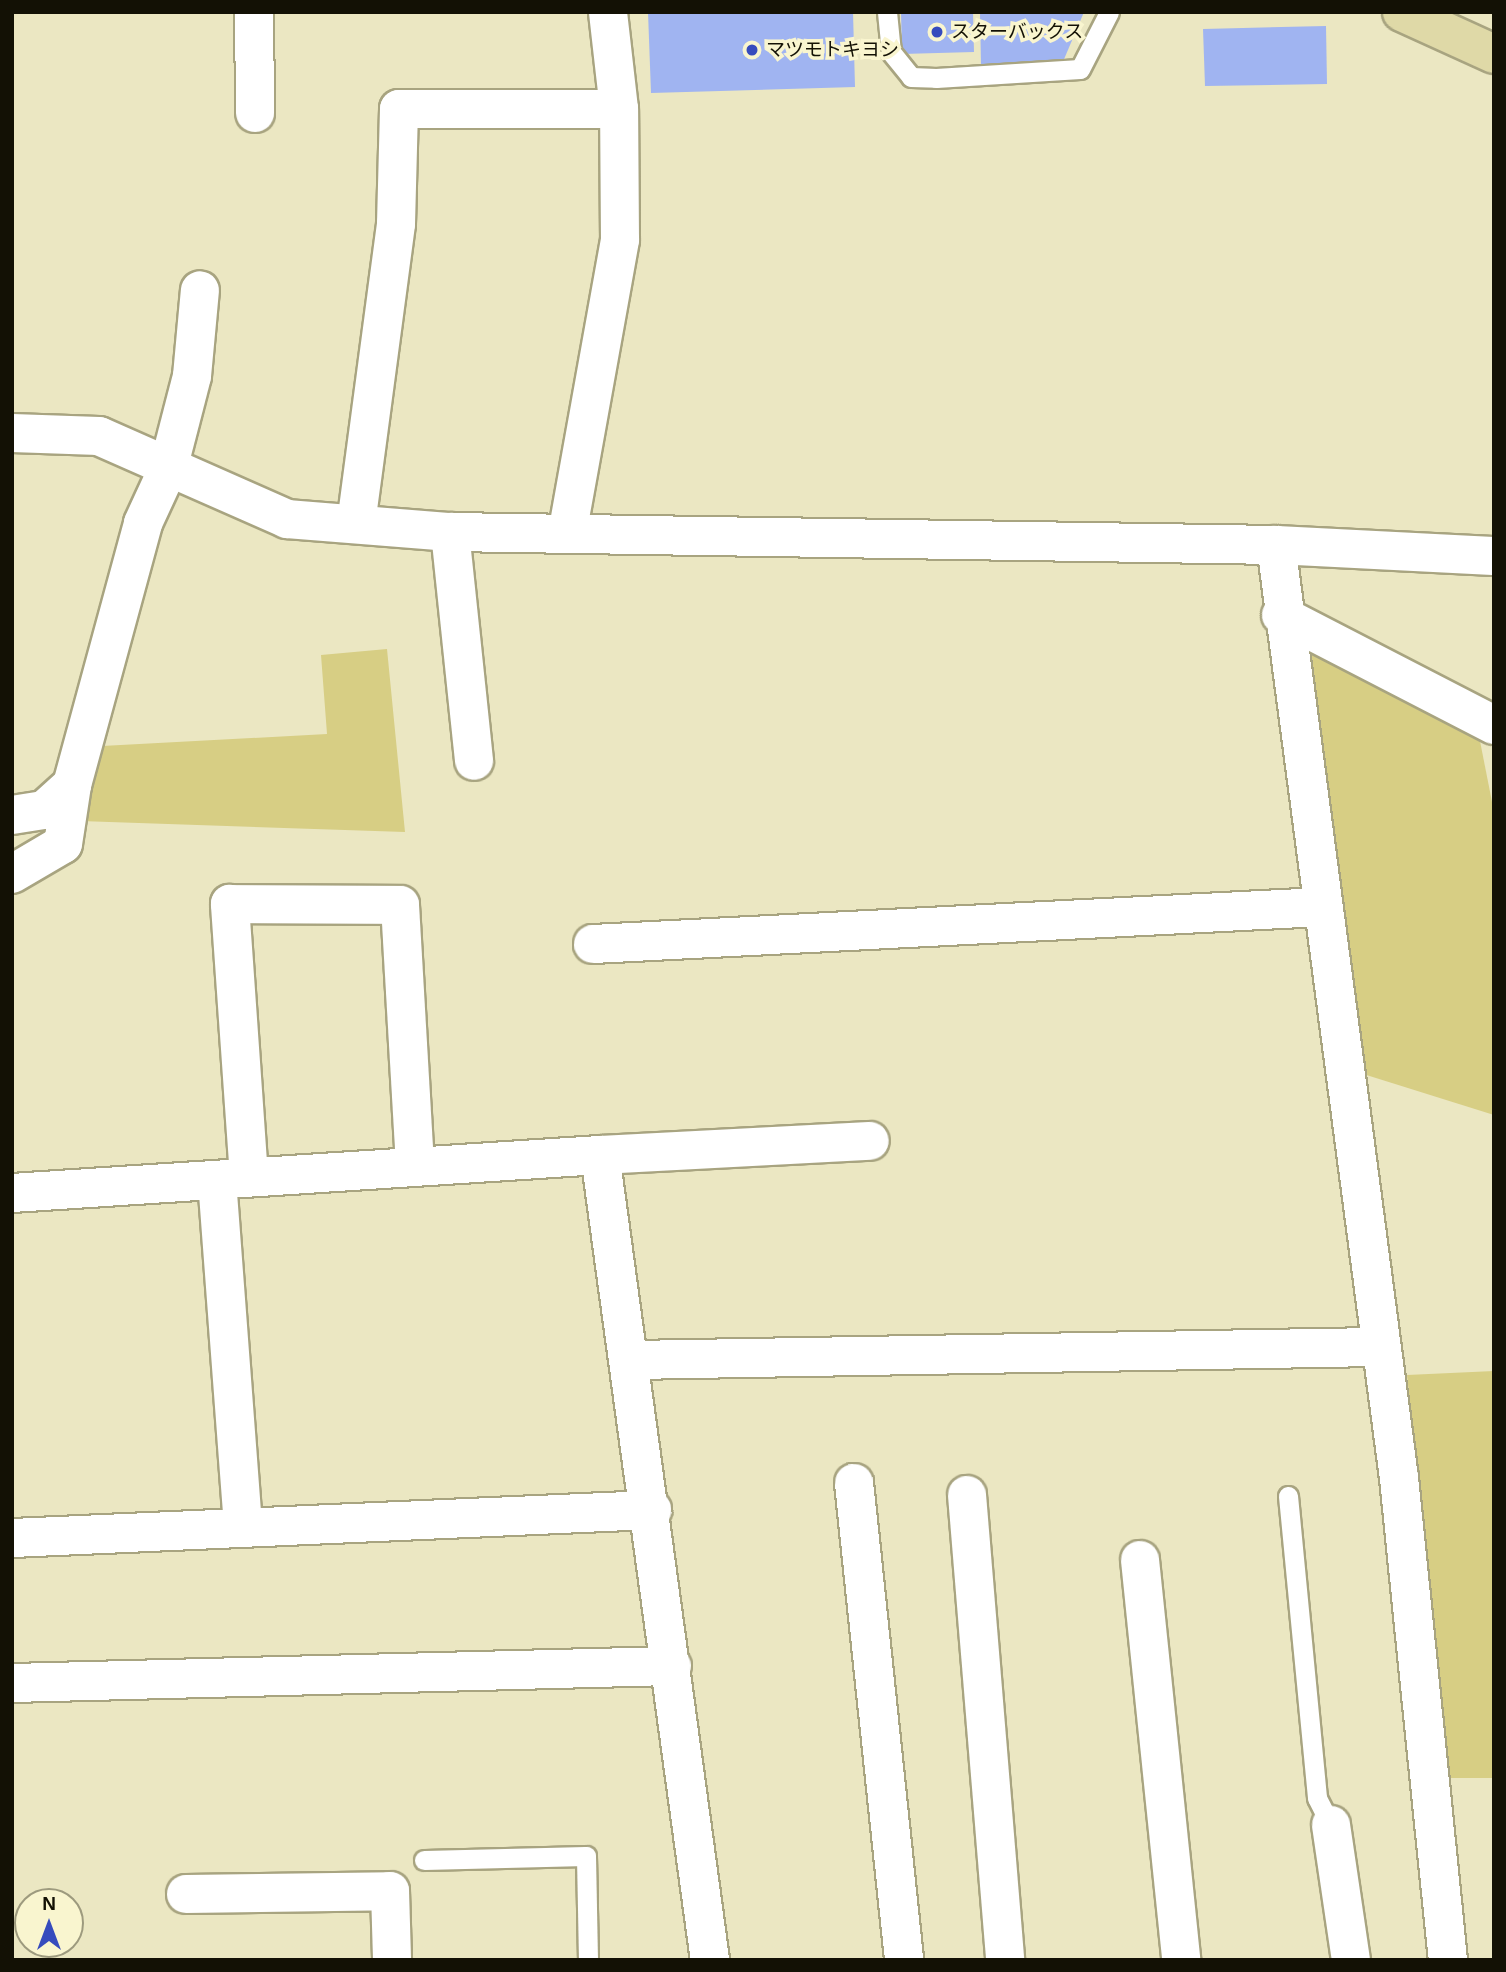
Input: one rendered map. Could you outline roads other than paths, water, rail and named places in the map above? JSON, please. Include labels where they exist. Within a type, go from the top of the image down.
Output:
[{"type":"main road","points":[[1402,12],[1494,54]]},
{"type":"street","points":[[254,12],[255,113]]},
{"type":"street","points":[[568,529],[620,240],[619,109],[608,12]]},
{"type":"street","points":[[356,524],[396,224],[399,109],[619,109]]},
{"type":"street","points":[[12,874],[63,844],[72,785],[143,523],[168,469],[192,376],[200,290]]},
{"type":"street","points":[[12,433],[99,436],[168,469],[287,519],[450,532],[568,529],[1276,545],[1494,556]]},
{"type":"street","points":[[450,532],[474,761]]},
{"type":"street","points":[[1276,545],[1281,615],[1399,1478],[1448,1960]]},
{"type":"street","points":[[1281,615],[1494,725]]},
{"type":"street","points":[[12,816],[44,810],[72,785]]},
{"type":"street","points":[[243,1528],[233,1179],[230,904],[400,905],[415,1166]]},
{"type":"street","points":[[593,944],[1320,907]]},
{"type":"street","points":[[12,1194],[415,1166],[870,1141]]},
{"type":"street","points":[[600,1155],[632,1360],[710,1960]]},
{"type":"street","points":[[632,1360],[1379,1347]]},
{"type":"street","points":[[854,1483],[904,1960]]},
{"type":"street","points":[[967,1495],[1005,1960]]},
{"type":"street","points":[[12,1538],[652,1510]]},
{"type":"street","points":[[1140,1560],[1181,1960]]},
{"type":"street","points":[[12,1684],[672,1666]]},
{"type":"street","points":[[1331,1825],[1351,1960]]},
{"type":"street","points":[[186,1894],[390,1891],[392,1960]]},
{"type":"lane","points":[[887,12],[891,52],[911,77],[936,78],[1080,69],[1109,12]]},
{"type":"lane","points":[[1288,1496],[1317,1798],[1331,1825]]},
{"type":"lane","points":[[424,1860],[586,1856],[588,1960]]},
{"type":"place","name":"スターバックス","points":[[937,32]]},
{"type":"place","name":"マツモトキヨシ","points":[[752,50]]}]
